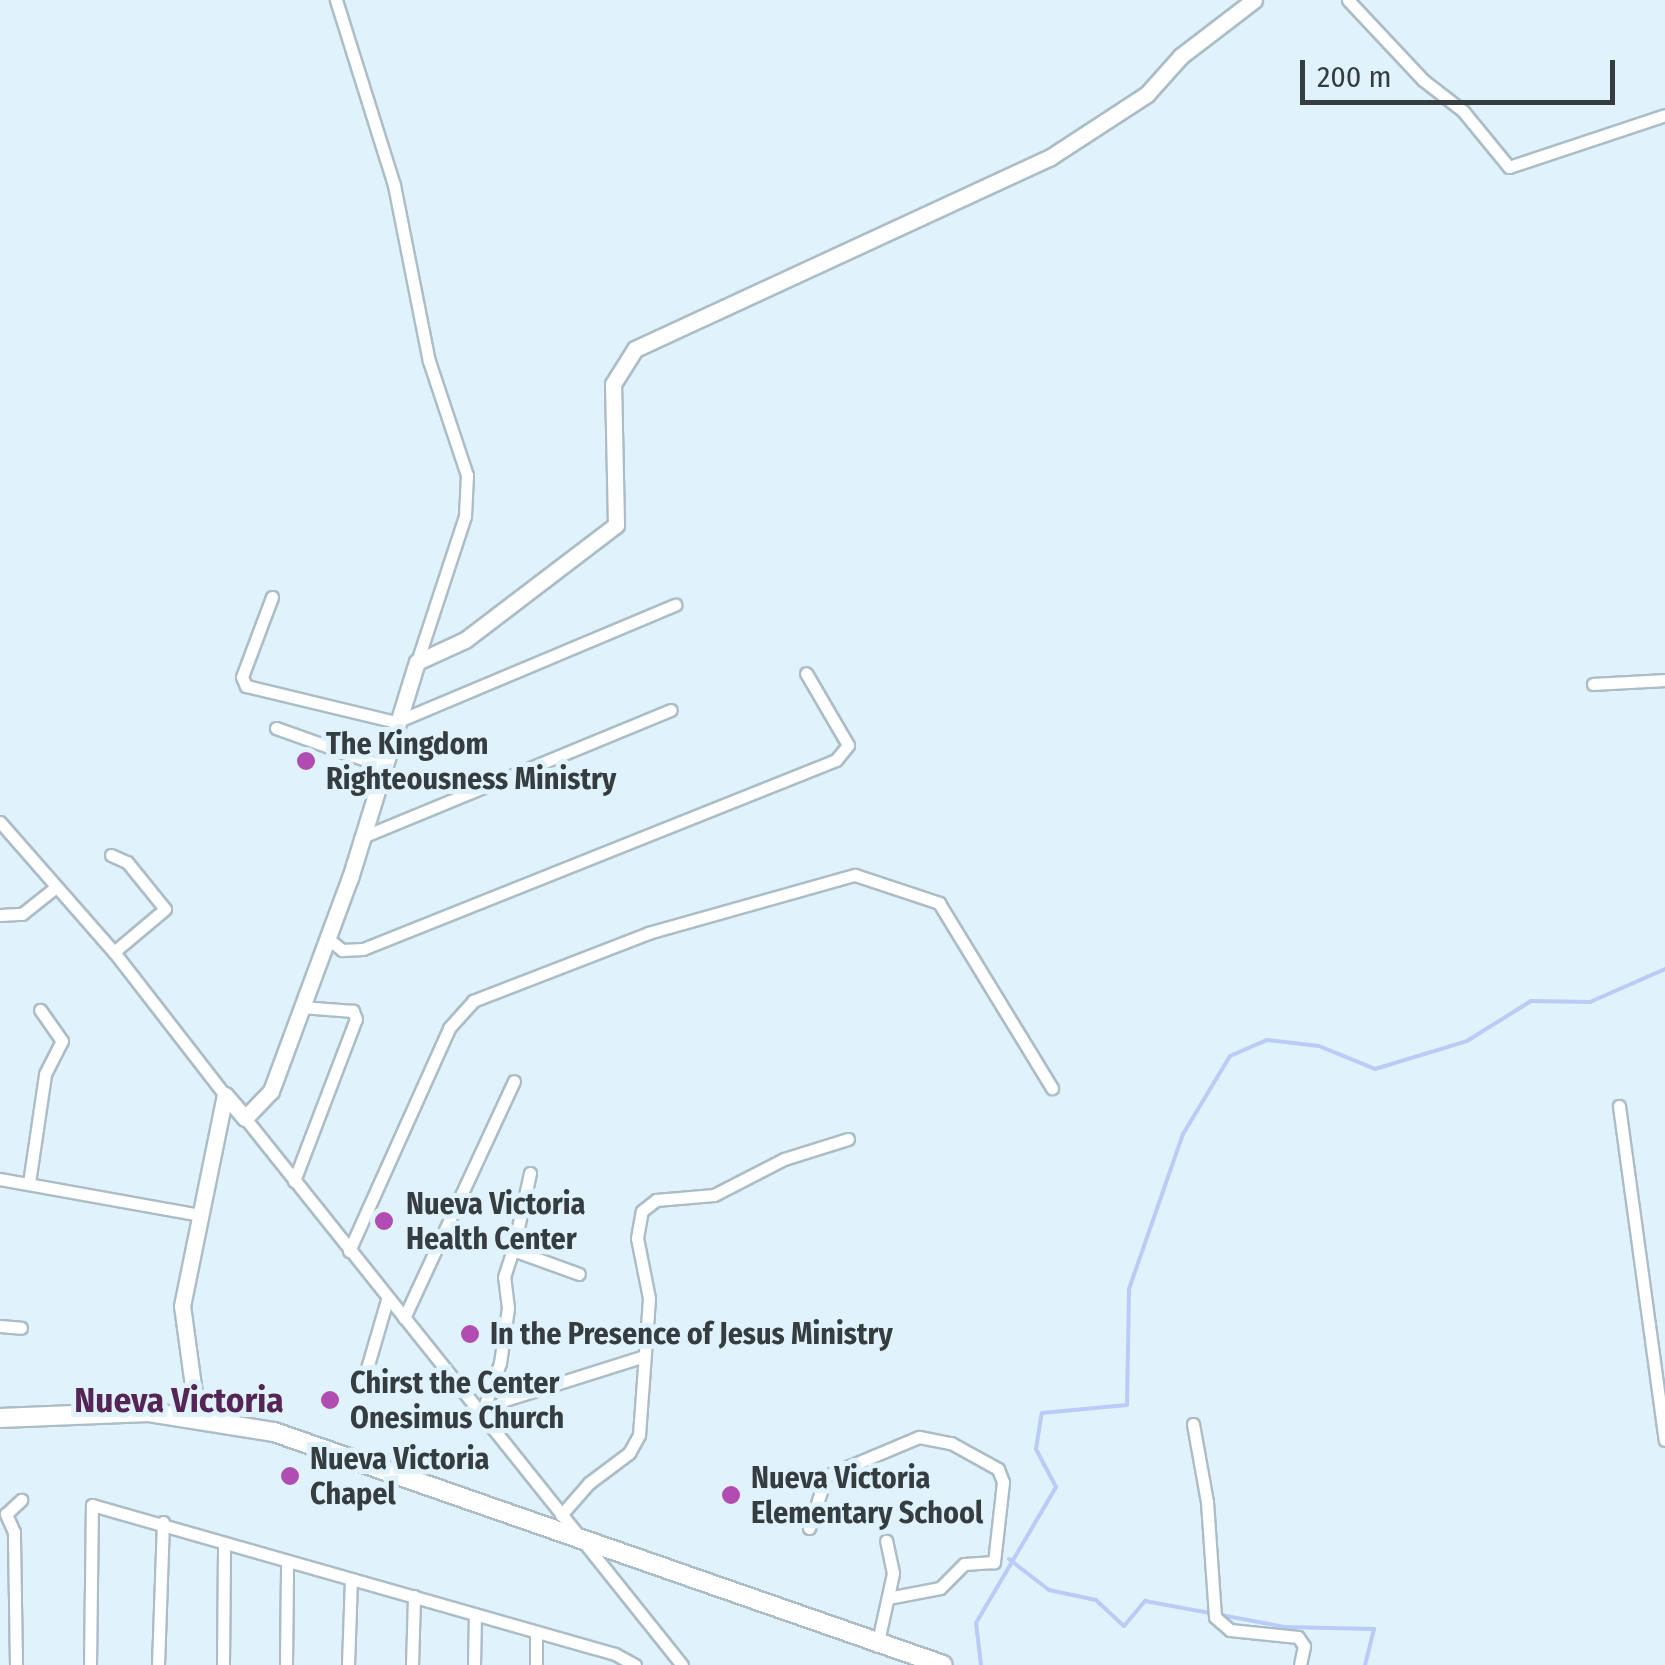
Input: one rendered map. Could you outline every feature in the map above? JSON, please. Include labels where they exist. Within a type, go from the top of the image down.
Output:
[{"type":"main road","points":[[0,1418],[197,1415],[274,1432],[877,1646],[943,1665]]},
{"type":"street","points":[[246,1118],[271,1091],[360,838],[465,516],[467,475],[430,361],[394,185],[336,0]]},
{"type":"street","points":[[416,662],[465,640],[481,622],[611,532],[620,505],[611,465],[613,384],[635,348],[1049,158],[1146,94],[1181,56],[1254,0]]},
{"type":"street","points":[[1348,0],[1423,80],[1463,111],[1508,167],[1665,115]]},
{"type":"street","points":[[272,597],[242,677],[246,686],[396,722],[675,605]]},
{"type":"street","points":[[326,938],[342,950],[362,949],[836,760],[848,745],[806,673]]},
{"type":"street","points":[[1593,684],[1665,680]]},
{"type":"street","points":[[360,838],[671,710]]},
{"type":"street","points":[[276,728],[383,766]]},
{"type":"street","points":[[0,822],[114,952],[682,1665]]},
{"type":"street","points":[[111,854],[133,868],[165,909],[114,952]]},
{"type":"street","points":[[349,1251],[449,1028],[473,1001],[648,932],[855,875],[939,903],[1052,1088]]},
{"type":"street","points":[[0,916],[22,914],[56,887]]},
{"type":"street","points":[[294,1181],[356,1020],[353,1011],[301,1007]]},
{"type":"street","points":[[30,1183],[45,1074],[62,1041],[40,1010]]},
{"type":"street","points":[[404,1318],[514,1080]]},
{"type":"street","points":[[197,1415],[181,1318],[225,1094]]},
{"type":"street","points":[[1619,1106],[1665,1440]]},
{"type":"street","points":[[561,1515],[634,1448],[642,1414],[641,1357],[649,1298],[637,1238],[642,1211],[656,1200],[714,1195],[784,1159],[848,1139]]},
{"type":"street","points":[[484,1412],[500,1363],[508,1308],[504,1277],[530,1172]]},
{"type":"street","points":[[0,1178],[200,1215]]},
{"type":"street","points":[[513,1250],[580,1274]]},
{"type":"street","points":[[363,1382],[388,1300]]},
{"type":"street","points":[[0,1326],[21,1328]]},
{"type":"street","points":[[484,1412],[505,1400],[641,1357]]},
{"type":"street","points":[[1193,1424],[1207,1502],[1215,1617],[1230,1630],[1298,1637],[1304,1646],[1300,1665]]},
{"type":"street","points":[[808,1528],[826,1476],[919,1437],[951,1443],[998,1468],[1003,1482],[994,1562],[964,1564],[940,1588],[888,1598]]},
{"type":"street","points":[[16,1665],[14,1532],[3,1514],[21,1500]]},
{"type":"street","points":[[90,1665],[92,1505],[163,1522],[287,1562],[476,1614],[536,1632],[600,1658],[635,1665]]},
{"type":"street","points":[[158,1665],[163,1522]]},
{"type":"street","points":[[877,1646],[894,1558],[886,1541]]},
{"type":"street","points":[[223,1665],[224,1543]]},
{"type":"street","points":[[286,1665],[287,1562]]},
{"type":"street","points":[[348,1665],[351,1579]]},
{"type":"street","points":[[412,1665],[414,1596]]},
{"type":"street","points":[[0,1600],[14,1601]]},
{"type":"street","points":[[474,1665],[476,1614]]},
{"type":"street","points":[[536,1632],[536,1665]]},
{"type":"waterway","points":[[981,1665],[976,1623],[1056,1487],[1036,1449],[1042,1413],[1127,1405],[1129,1289],[1183,1134],[1230,1056],[1267,1040],[1319,1046],[1375,1069],[1467,1041],[1531,1001],[1590,1002],[1665,969]]},
{"type":"waterway","points":[[1009,1559],[1049,1590],[1096,1600],[1124,1626],[1145,1601],[1285,1627],[1374,1629],[1365,1665]]},
{"type":"place","name":"The Kingdom Righteousness Ministry","points":[[306,761]]},
{"type":"place","name":"Nueva Victoria Health Center","points":[[384,1221]]},
{"type":"place","name":"In the Presence of Jesus Ministry","points":[[470,1334]]},
{"type":"place","name":"Chirst the Center Onesimus Church","points":[[330,1400]]},
{"type":"place","name":"Nueva Victoria Chapel","points":[[290,1476]]},
{"type":"place","name":"Nueva Victoria Elementary School","points":[[731,1495]]},
{"type":"district","name":"Nueva Victoria","points":[[179,1400]]}]
